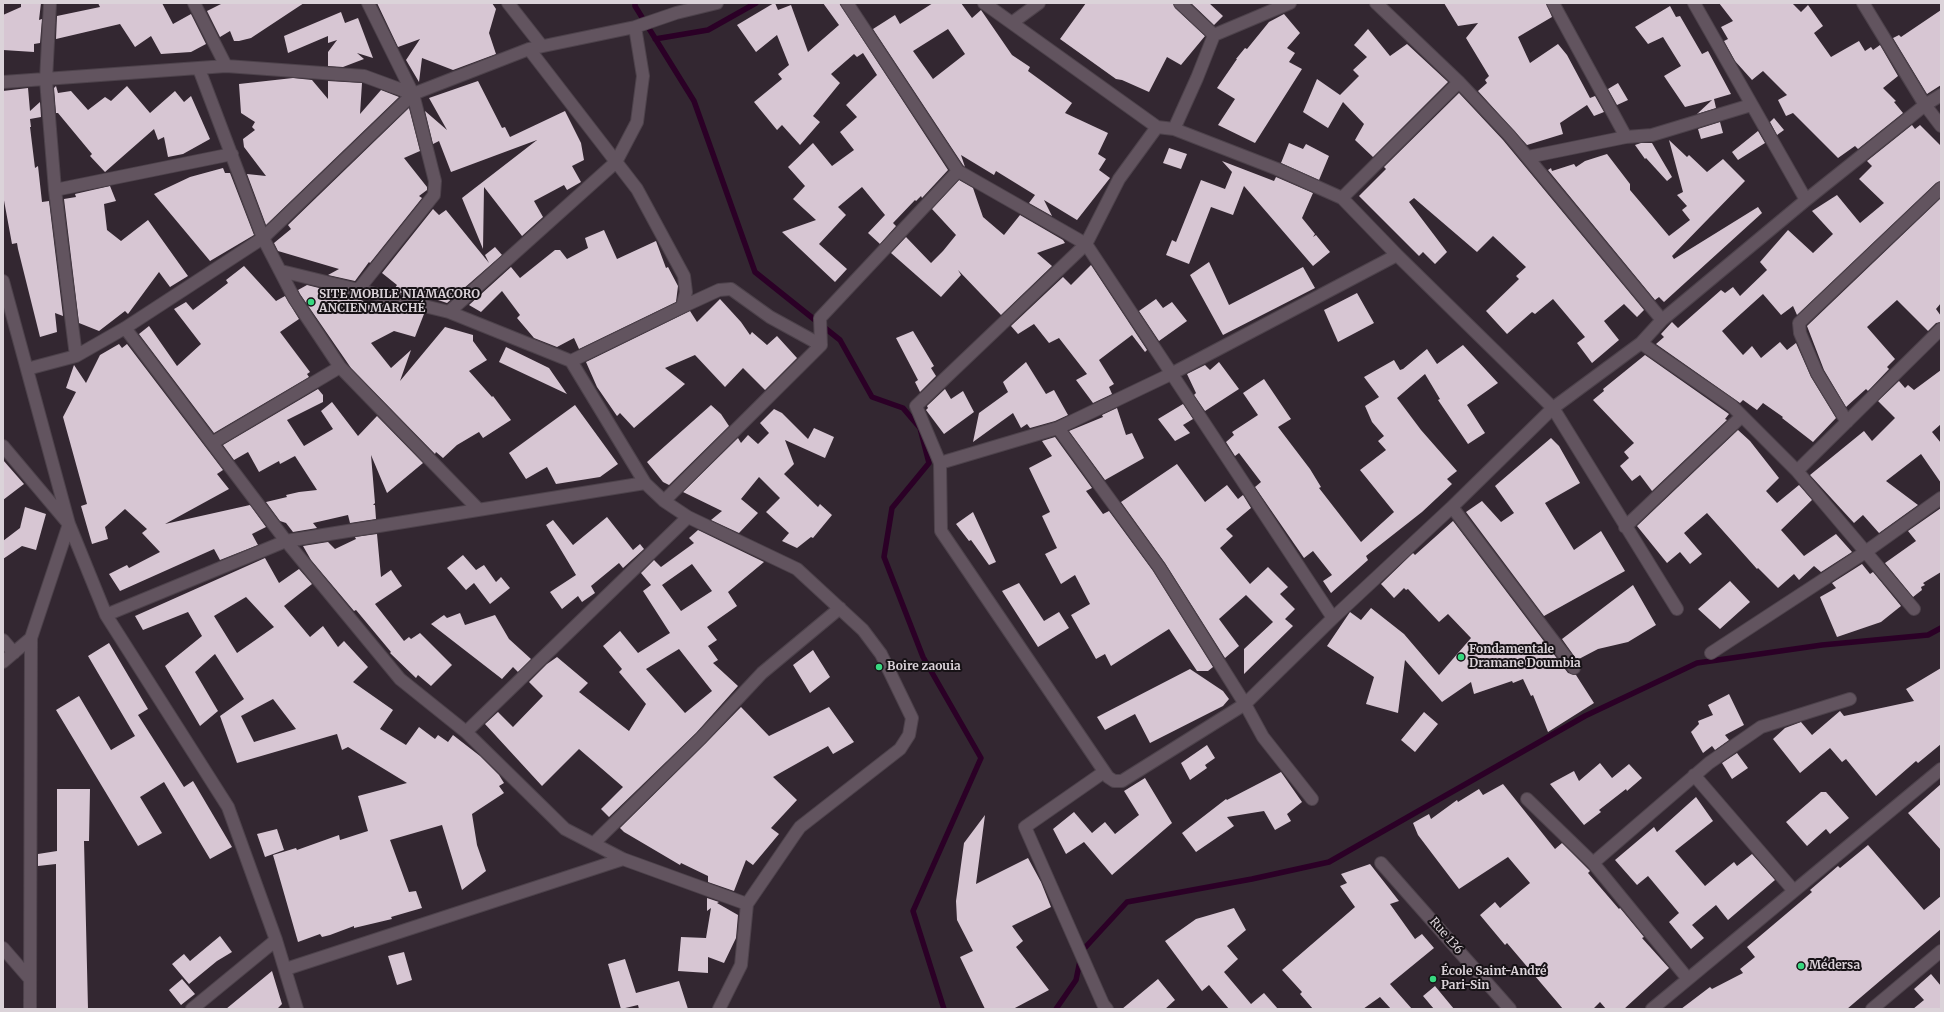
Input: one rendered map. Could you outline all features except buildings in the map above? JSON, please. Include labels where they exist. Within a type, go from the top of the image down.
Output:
[{"type":"street","points":[[50,3],[46,80],[55,190],[76,356]]},
{"type":"street","points":[[194,3],[226,66]]},
{"type":"street","points":[[358,290],[434,195],[436,181],[412,94],[368,3]]},
{"type":"street","points":[[508,3],[535,47],[636,189],[684,276],[686,292],[682,307]]},
{"type":"street","points":[[26,369],[76,356],[125,328],[264,238],[412,94],[535,47],[635,27],[676,13],[691,6],[717,3]]},
{"type":"street","points":[[847,3],[958,171],[1086,244],[1171,374],[1210,429],[1333,618]]},
{"type":"street","points":[[984,3],[1013,22],[1157,127],[1174,129],[1277,169],[1342,198],[1397,255],[1553,408],[1625,527],[1677,609]]},
{"type":"street","points":[[1013,22],[1039,3]]},
{"type":"street","points":[[1180,3],[1214,35]]},
{"type":"street","points":[[1174,129],[1214,35],[1290,3]]},
{"type":"street","points":[[1376,3],[1459,82],[1528,157],[1662,320]]},
{"type":"street","points":[[1553,3],[1626,137]]},
{"type":"street","points":[[1694,3],[1806,200]]},
{"type":"street","points":[[1863,3],[1925,105],[1941,126]]},
{"type":"street","points":[[449,312],[616,162],[637,122],[643,76],[635,27]]},
{"type":"street","points":[[3,82],[226,66],[364,76],[412,94]]},
{"type":"street","points":[[199,69],[264,238],[294,298],[340,367],[479,510]]},
{"type":"street","points":[[1342,198],[1459,82]]},
{"type":"street","points":[[1157,127],[1119,179],[1086,244],[916,406],[940,463],[941,531],[1108,778],[1114,781],[1122,781],[1245,704],[1333,618],[1452,507],[1553,408],[1641,343],[1662,320],[1806,200],[1925,105],[1941,95]]},
{"type":"street","points":[[1528,157],[1626,137],[1652,135],[1751,105]]},
{"type":"street","points":[[55,190],[232,154]]},
{"type":"street","points":[[664,501],[821,345],[820,318],[958,171]]},
{"type":"street","points":[[1847,422],[1817,373],[1800,333],[1799,323],[1941,188]]},
{"type":"street","points":[[940,463],[1058,428],[1171,374],[1397,255]]},
{"type":"street","points":[[281,271],[449,312],[571,361],[645,483],[664,501],[688,517],[797,569],[863,630],[881,654],[912,718],[909,735],[900,749],[800,827],[748,904],[741,965],[719,1009]]},
{"type":"street","points":[[3,281],[69,524],[106,615],[228,807],[276,940],[297,1009]]},
{"type":"street","points":[[571,361],[718,290],[731,289],[770,317],[821,345]]},
{"type":"street","points":[[125,328],[286,541],[400,679],[466,732],[565,829],[623,859],[748,904]]},
{"type":"street","points":[[1797,471],[1941,329]]},
{"type":"street","points":[[1641,343],[1732,406],[1741,417],[1797,471],[1864,553],[1914,609]]},
{"type":"street","points":[[212,443],[340,367]]},
{"type":"street","points":[[1625,527],[1741,417]]},
{"type":"street","points":[[1058,428],[1159,566],[1245,704],[1263,737],[1312,799]]},
{"type":"street","points":[[3,446],[69,524]]},
{"type":"street","points":[[106,615],[286,541],[645,483]]},
{"type":"street","points":[[1711,654],[1864,553],[1941,498]]},
{"type":"street","points":[[1452,507],[1574,668]]},
{"type":"street","points":[[466,732],[688,517]]},
{"type":"street","points":[[30,1009],[31,638],[69,524]]},
{"type":"street","points":[[594,843],[701,738],[762,673],[840,608]]},
{"type":"street","points":[[3,662],[31,638]]},
{"type":"street","points":[[3,640],[14,653]]},
{"type":"street","points":[[1593,863],[1694,775],[1761,727],[1850,699]]},
{"type":"street","points":[[1652,1009],[1941,768]]},
{"type":"street","points":[[1104,772],[1025,827],[1103,1004],[1107,1009]]},
{"type":"street","points":[[1694,775],[1794,891]]},
{"type":"street","points":[[1527,798],[1593,863],[1688,979]]},
{"type":"street","points":[[286,970],[623,859]]},
{"type":"street","name":"Rue 136","points":[[1381,863],[1510,1009]]},
{"type":"street","points":[[192,1009],[276,940]]},
{"type":"street","points":[[3,948],[29,978]]},
{"type":"street","points":[[1872,1009],[1941,951]]},
{"type":"waterway","points":[[635,3],[635,6],[694,101],[755,272],[840,340],[872,397],[903,408],[920,428],[929,463],[892,508],[884,557],[923,657],[981,758],[913,911],[944,1009]]},
{"type":"waterway","points":[[655,39],[708,30],[756,3]]},
{"type":"waterway","points":[[1056,1009],[1076,980],[1082,951],[1127,902],[1252,879],[1329,862],[1585,716],[1697,663],[1822,645],[1928,635],[1941,628]]},
{"type":"place","name":"SITE MOBILE NIAMACORO ANCIEN MARCHÉ","points":[[311,302]]},
{"type":"place","name":"Fondamentale Dramane Doumbia","points":[[1461,657]]},
{"type":"place","name":"Boire zaouia","points":[[879,667]]},
{"type":"place","name":"Médersa","points":[[1801,966]]},
{"type":"place","name":"École Saint-André Pari-Sin","points":[[1433,979]]}]
